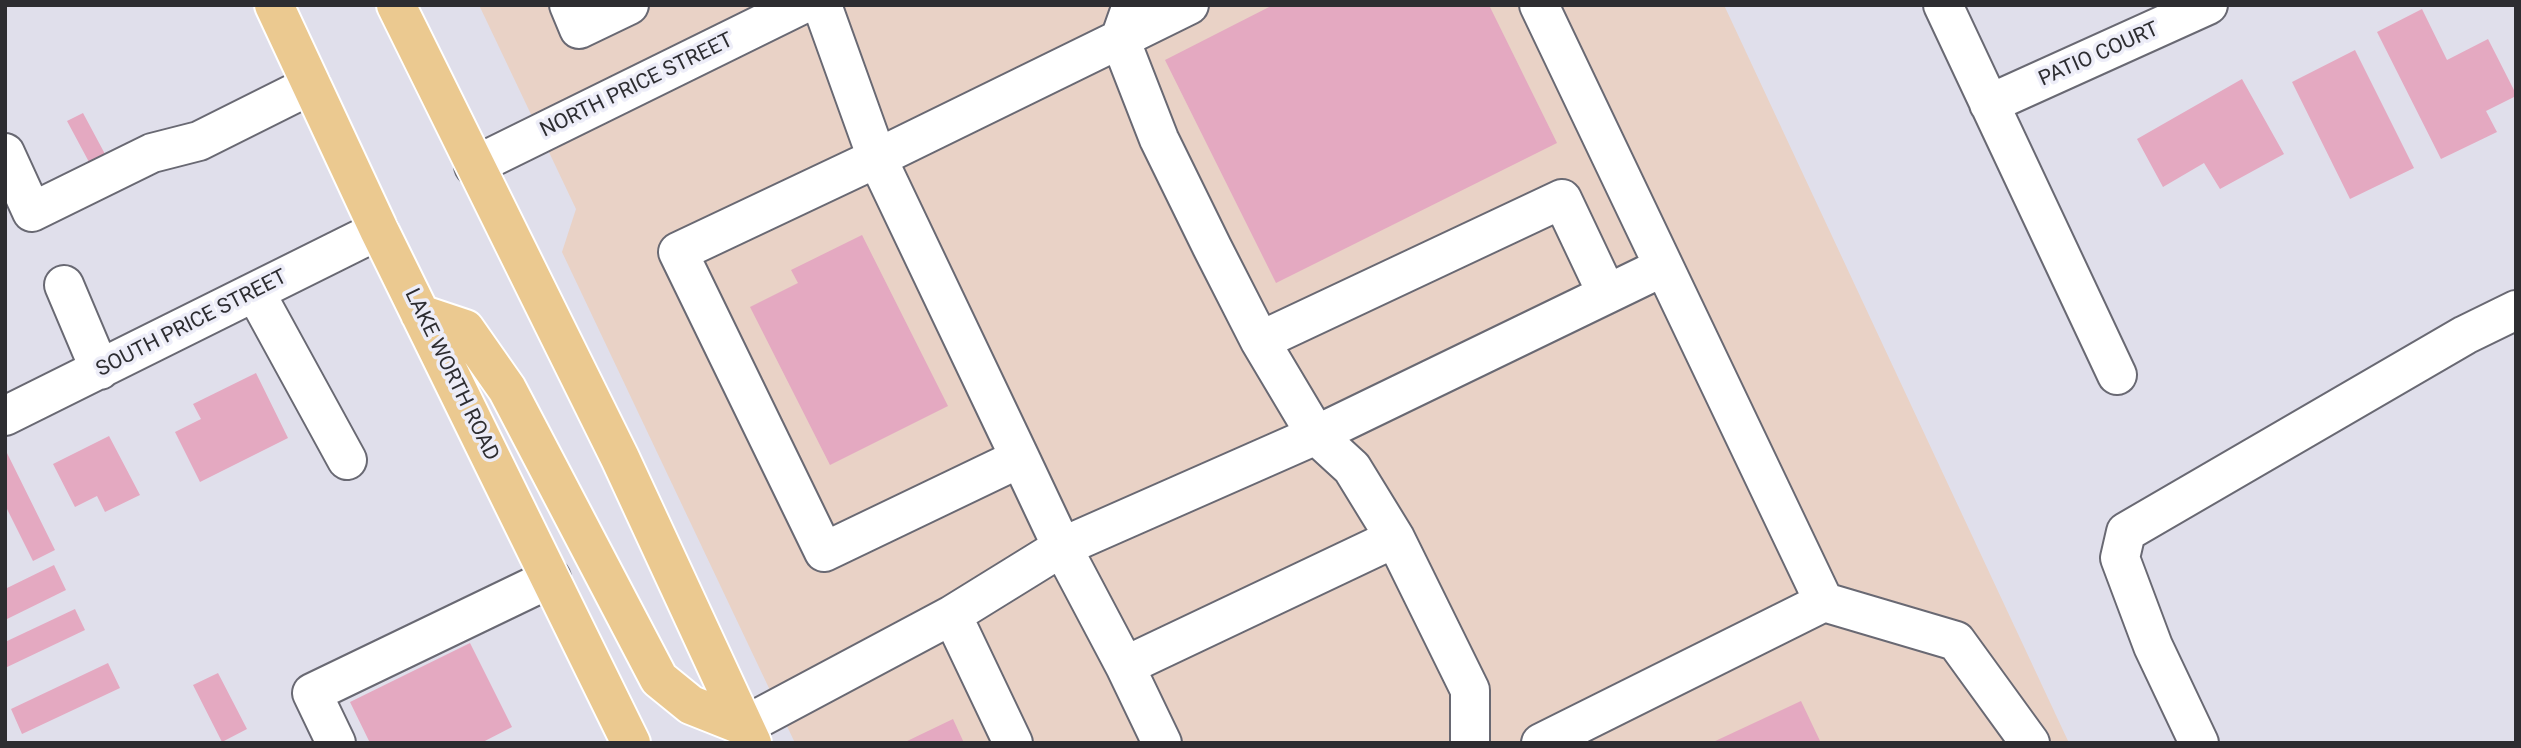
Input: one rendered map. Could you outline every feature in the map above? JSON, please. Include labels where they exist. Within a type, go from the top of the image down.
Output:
[{"type":"main road","name":"LAKE WORTH ROAD","points":[[274,5],[379,230],[631,743]]},
{"type":"main road","points":[[396,5],[620,458],[748,734]]},
{"type":"main road","points":[[420,314],[465,329],[507,389],[659,679],[691,705],[748,734]]},
{"type":"street","points":[[569,5],[579,29],[629,5]]},
{"type":"street","name":"NORTH PRICE STREET","points":[[474,166],[801,5]]},
{"type":"street","points":[[822,5],[877,158],[1062,547],[1162,743]]},
{"type":"street","points":[[1020,458],[824,552],[678,252],[877,158],[1126,22],[1189,5]]},
{"type":"street","points":[[1539,5],[1824,602]]},
{"type":"street","points":[[1943,5],[2118,375]]},
{"type":"street","name":"PATIO COURT","points":[[1989,104],[2208,5]]},
{"type":"street","points":[[1126,22],[1159,139],[1259,341],[1316,435],[1352,468],[1395,538],[1470,690],[1470,743]]},
{"type":"street","points":[[5,153],[32,212],[152,153],[199,141],[311,85]]},
{"type":"street","points":[[1259,341],[1562,199],[1607,294]]},
{"type":"street","name":"SOUTH PRICE STREET","points":[[5,416],[379,230]]},
{"type":"street","points":[[748,734],[1062,547],[1316,435],[1664,267]]},
{"type":"street","points":[[64,285],[100,370]]},
{"type":"street","points":[[255,292],[347,460]]},
{"type":"street","points":[[2199,743],[2153,646],[2120,558],[2126,532],[2465,335],[2516,310]]},
{"type":"street","points":[[1125,666],[1395,538]]},
{"type":"street","points":[[336,743],[312,693],[551,578]]},
{"type":"street","points":[[1541,743],[1824,602],[1956,641],[2030,743]]},
{"type":"street","points":[[951,615],[1013,743]]},
{"type":"shaded area","points":[[479,5],[1724,5],[2069,743],[795,743],[562,252],[576,209]]},
{"type":"building","points":[[1273,5],[1489,5],[1557,143],[1276,283],[1165,60]]},
{"type":"building","points":[[2422,9],[2447,60],[2488,39],[2516,94],[2486,111],[2497,132],[2441,159],[2377,32]]},
{"type":"building","points":[[2355,50],[2414,168],[2350,199],[2292,82]]},
{"type":"building","points":[[2242,79],[2284,154],[2220,189],[2204,163],[2163,187],[2137,139]]},
{"type":"building","points":[[83,113],[105,154],[89,162],[67,121]]},
{"type":"building","points":[[862,235],[948,406],[830,465],[750,307],[798,283],[791,270]]},
{"type":"building","points":[[256,373],[288,438],[200,482],[175,432],[201,419],[193,404]]},
{"type":"building","points":[[109,436],[140,495],[105,512],[97,496],[75,507],[53,464]]},
{"type":"building","points":[[5,453],[55,550],[33,561],[5,505]]},
{"type":"building","points":[[54,565],[66,590],[5,620],[5,589]]},
{"type":"building","points":[[75,609],[85,630],[5,668],[5,642]]},
{"type":"building","points":[[470,643],[512,727],[481,743],[370,743],[350,702]]},
{"type":"building","points":[[108,663],[120,688],[22,734],[11,709]]},
{"type":"building","points":[[218,673],[247,729],[222,742],[193,685]]},
{"type":"building","points":[[1801,701],[1821,743],[1711,743]]},
{"type":"building","points":[[953,719],[964,743],[903,743]]}]
